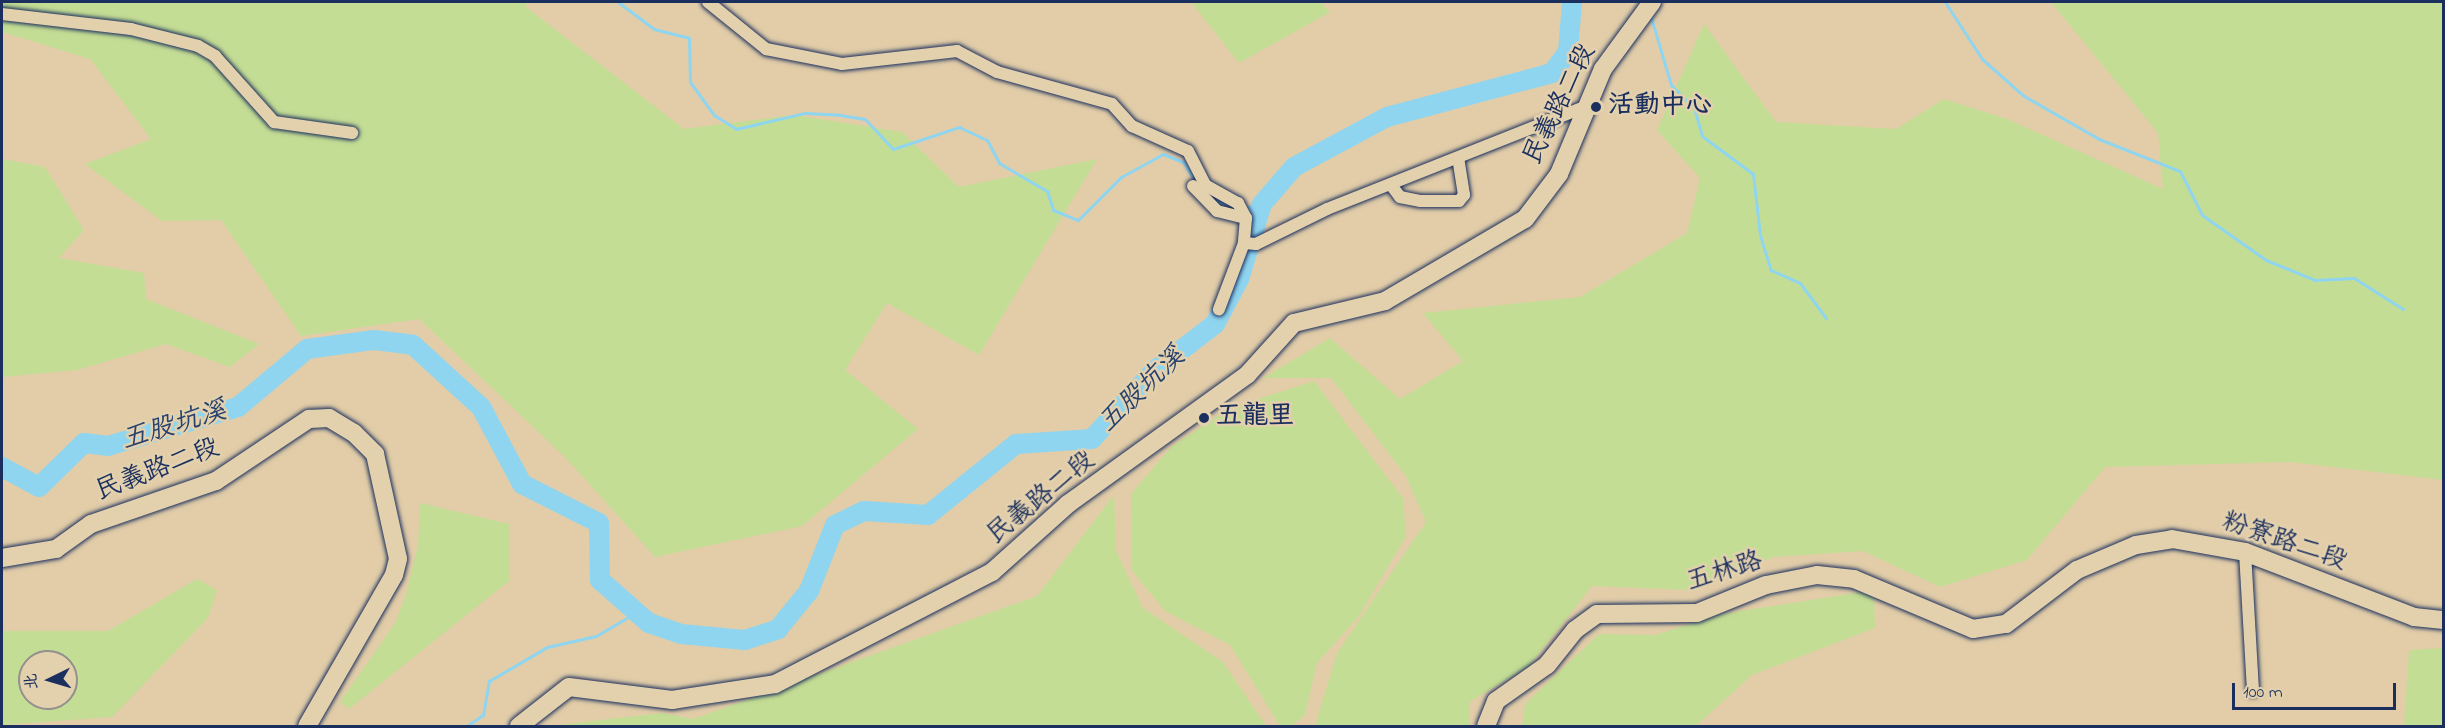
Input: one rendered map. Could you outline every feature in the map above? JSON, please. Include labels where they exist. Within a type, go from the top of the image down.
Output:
[{"type":"main road","name":"民義路二段","points":[[519,726],[569,687],[672,700],[775,684],[992,572],[1068,504],[1247,375],[1294,323],[1385,301],[1525,219],[1559,174],[1603,69],[1648,6]]},
{"type":"main road","name":"民義路二段","points":[[2,558],[56,549],[91,525],[216,481],[309,419],[329,418],[354,433],[375,454],[398,559],[394,575],[307,726]]},
{"type":"main road","name":"粉寮路二段","points":[[1948,622],[1973,630],[2006,624],[2078,570],[2136,545],[2172,539],[2245,552],[2414,617],[2444,620]]},
{"type":"main road","name":"五林路","points":[[1486,726],[1496,700],[1547,665],[1575,630],[1597,614],[1697,613],[1766,585],[1817,575],[1854,579],[1948,622]]},
{"type":"street","points":[[708,2],[766,49],[842,64],[957,51],[997,72],[1094,96],[1112,104],[1132,126],[1188,151],[1205,185],[1238,203],[1246,218],[1250,244],[1220,309]]},
{"type":"street","points":[[2,14],[131,29],[198,46],[215,56],[274,122],[352,133]]},
{"type":"street","points":[[1250,244],[1587,106]]},
{"type":"street","points":[[1391,185],[1400,196],[1420,201],[1459,201],[1464,195],[1458,158]]},
{"type":"street","points":[[1193,186],[1217,211],[1246,218]]},
{"type":"street","points":[[2245,552],[2253,692]]},
{"type":"green space","points":[[2,2],[527,2],[526,7],[684,129],[794,115],[902,132],[959,187],[1097,159],[979,355],[887,303],[845,370],[918,429],[802,526],[655,557],[567,459],[419,319],[301,336],[221,220],[162,221],[85,164],[151,139],[90,59],[2,32]]},
{"type":"green space","points":[[1191,2],[1321,2],[1330,12],[1239,63]]},
{"type":"green space","points":[[2051,2],[2443,2],[2443,480],[2291,462],[2105,467],[2027,560],[1940,587],[1863,551],[1773,557],[1691,590],[1592,586],[1528,667],[1469,702],[1470,726],[1315,726],[1337,653],[1426,522],[1406,476],[1331,378],[1263,378],[1330,338],[1400,399],[1463,361],[1423,313],[1580,297],[1687,233],[1700,178],[1657,130],[1704,24],[1776,122],[1896,129],[1944,99],[2007,119],[2163,189],[2158,133]]},
{"type":"green space","points":[[2,159],[45,167],[84,230],[59,258],[144,273],[146,299],[259,344],[230,367],[166,344],[77,370],[2,377]]},
{"type":"green space","points":[[1314,381],[1403,498],[1406,536],[1359,616],[1317,663],[1305,715],[1291,726],[1280,726],[1230,645],[1165,611],[1132,571],[1131,494],[1171,447],[1230,408]]},
{"type":"green space","points":[[1114,495],[1116,551],[1143,608],[1223,662],[1266,726],[549,726],[662,713],[693,719],[1037,596]]},
{"type":"green space","points":[[420,503],[509,524],[509,581],[349,709],[340,702],[395,623],[406,595],[418,545]]},
{"type":"green space","points":[[197,579],[217,590],[208,618],[112,717],[2,725],[2,631],[108,631]]},
{"type":"green space","points":[[1874,590],[1875,628],[1752,675],[1696,726],[1522,726],[1525,704],[1599,634],[1655,635],[1722,614]]},
{"type":"green space","points":[[2443,648],[2443,726],[2404,726],[2409,650]]},
{"type":"waterway","points":[[618,2],[654,29],[689,38],[690,82],[714,115],[736,129],[805,113],[840,115],[865,119],[893,149],[959,127],[987,140],[999,163],[1047,191],[1053,210],[1078,220],[1121,177],[1163,154],[1183,162],[1196,182]]},
{"type":"waterway","name":"五股坑溪","points":[[2,467],[39,487],[84,443],[108,446],[238,407],[307,349],[374,340],[413,345],[481,407],[522,484],[599,523],[600,580],[649,623],[681,634],[745,640],[778,629],[809,591],[835,525],[864,511],[928,515],[1016,444],[1092,439],[1154,371],[1215,324],[1239,279],[1262,204],[1294,167],[1387,117],[1552,73],[1568,52],[1572,2]]},
{"type":"waterway","points":[[1945,2],[1982,59],[2024,96],[2099,139],[2180,171],[2202,215],[2266,260],[2315,280],[2354,278],[2403,309]]},
{"type":"waterway","points":[[1650,14],[1671,85],[1694,108],[1702,136],[1753,174],[1760,235],[1771,270],[1800,283],[1826,318]]},
{"type":"waterway","points":[[1214,199],[1228,208]]},
{"type":"waterway","points":[[1243,208],[1262,204]]},
{"type":"waterway","points":[[467,726],[483,715],[489,681],[547,647],[596,636],[637,612]]},
{"type":"place","name":"活動中心","points":[[1596,107]]},
{"type":"place","name":"五龍里","points":[[1204,418]]}]
